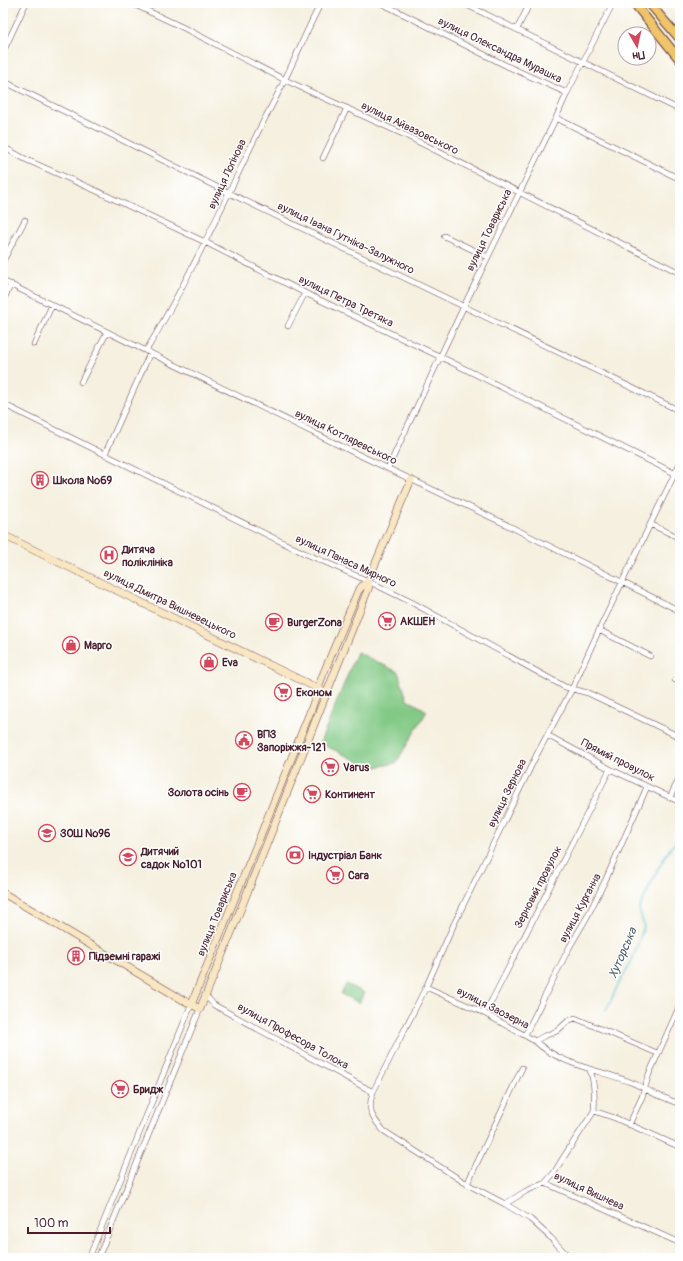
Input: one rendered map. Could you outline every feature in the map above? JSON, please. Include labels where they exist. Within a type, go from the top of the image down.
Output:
[{"type":"main road","points":[[634,3],[680,60]]},
{"type":"main road","points":[[649,3],[680,39]]},
{"type":"street","points":[[3,52],[26,3]]},
{"type":"street","name":"вулиця Айвазовського","points":[[131,3],[184,28],[285,80],[405,135],[680,273]]},
{"type":"street","name":"вулиця Логінова","points":[[105,454],[148,352],[205,242],[257,133],[285,80],[321,3]]},
{"type":"street","name":"вулиця Олександра Мурашка","points":[[381,3],[509,67],[567,93]]},
{"type":"street","points":[[463,3],[680,110]]},
{"type":"street","points":[[517,29],[530,3]]},
{"type":"street","name":"вулиця Товариська","points":[[388,468],[464,306],[612,3]]},
{"type":"street","name":"вулиця Івана Гутніка-Залужного","points":[[3,81],[229,193],[680,411]]},
{"type":"street","points":[[322,158],[347,108]]},
{"type":"street","points":[[556,118],[680,180]]},
{"type":"street","name":"вулиця Петра Третяка","points":[[3,147],[27,160],[100,192],[205,242],[305,293],[441,357],[678,474]]},
{"type":"street","points":[[3,261],[25,220]]},
{"type":"street","points":[[444,236],[488,257]]},
{"type":"street","name":"вулиця Котляревського","points":[[3,281],[411,480],[485,514],[680,611]]},
{"type":"street","points":[[3,301],[11,284]]},
{"type":"street","points":[[288,326],[305,293]]},
{"type":"street","points":[[34,344],[52,304]]},
{"type":"street","points":[[82,382],[107,332]]},
{"type":"street","name":"вулиця Панаса Мирного","points":[[3,404],[302,552],[368,581],[413,603],[559,684],[588,693],[680,737]]},
{"type":"street","name":"вулиця Зернова","points":[[569,1258],[550,1237],[530,1219],[467,1184],[384,1130],[376,1122],[370,1111],[370,1101],[372,1092],[426,987],[454,924],[547,735],[572,689],[650,524],[678,474],[680,463]]},
{"type":"street","name":"вулиця Товариська","points":[[98,1258],[272,832],[367,593],[369,587],[368,581],[411,480]]},
{"type":"street","points":[[650,524],[680,538]]},
{"type":"street","name":"вулиця Дмитра Вишневецького","points":[[3,535],[327,693]]},
{"type":"street","name":"вулиця Товариська","points":[[89,1258],[312,707],[317,689],[358,591],[362,585],[368,581]]},
{"type":"street","points":[[599,630],[650,656]]},
{"type":"street","points":[[312,707],[318,705],[320,707],[320,712]]},
{"type":"street","name":"Прямий провулок","points":[[547,735],[610,769],[680,802]]},
{"type":"street","name":"Зерновий провулок","points":[[482,1012],[488,1007],[492,1000],[610,769]]},
{"type":"street","points":[[670,797],[680,777]]},
{"type":"street","name":"вулиця Курганна","points":[[525,1035],[606,879],[647,787]]},
{"type":"street","points":[[3,893],[200,1009]]},
{"type":"street","name":"вулиця Заозерна","points":[[426,987],[482,1012],[535,1041],[557,1031],[568,1021],[575,1018],[657,1053]]},
{"type":"street","name":"вулиця Професора Толока","points":[[206,996],[214,1005],[372,1092]]},
{"type":"street","points":[[629,1125],[642,1097],[657,1053],[680,1005]]},
{"type":"street","points":[[535,1041],[550,1052],[590,1070],[614,1076],[680,1104]]},
{"type":"street","points":[[467,1184],[522,1068]]},
{"type":"street","points":[[590,1070],[594,1081],[594,1111],[615,1118],[680,1148]]},
{"type":"street","points":[[153,1099],[162,1102]]},
{"type":"street","name":"вулиця Вишнева","points":[[594,1111],[554,1173],[545,1183],[680,1243]]},
{"type":"street","points":[[505,1204],[526,1191],[545,1183]]},
{"type":"green space","points":[[357,652],[398,672],[407,699],[427,711],[396,763],[372,768],[320,743]]},
{"type":"green space","points":[[346,984],[364,993],[359,1003],[341,994]]},
{"type":"waterway","name":"Хуторська","points":[[606,1011],[632,960],[644,926],[639,909],[659,867],[671,847],[680,839]]},
{"type":"railway","points":[[675,3],[680,9]]},
{"type":"place","name":"Школа №69","points":[[40,480]]},
{"type":"place","name":"Дитяча поліклініка","points":[[109,555]]},
{"type":"place","name":"АКШЕН","points":[[387,621]]},
{"type":"place","name":"BurgerZona","points":[[274,622]]},
{"type":"place","name":"Марго","points":[[71,645]]},
{"type":"place","name":"Eva","points":[[209,662]]},
{"type":"place","name":"Економ","points":[[283,692]]},
{"type":"place","name":"ВПЗ Запоріжжя-121","points":[[244,740]]},
{"type":"place","name":"Varus","points":[[330,767]]},
{"type":"place","name":"Золота осінь","points":[[242,792]]},
{"type":"place","name":"Континент","points":[[312,794]]},
{"type":"place","name":"ЗОШ №96","points":[[47,833]]},
{"type":"place","name":"Індустріал Банк","points":[[295,855]]},
{"type":"place","name":"Дитячий садок №101","points":[[128,857]]},
{"type":"place","name":"Сага","points":[[335,875]]},
{"type":"place","name":"Підземні гаражі","points":[[76,956]]},
{"type":"place","name":"Бридж","points":[[120,1089]]}]
